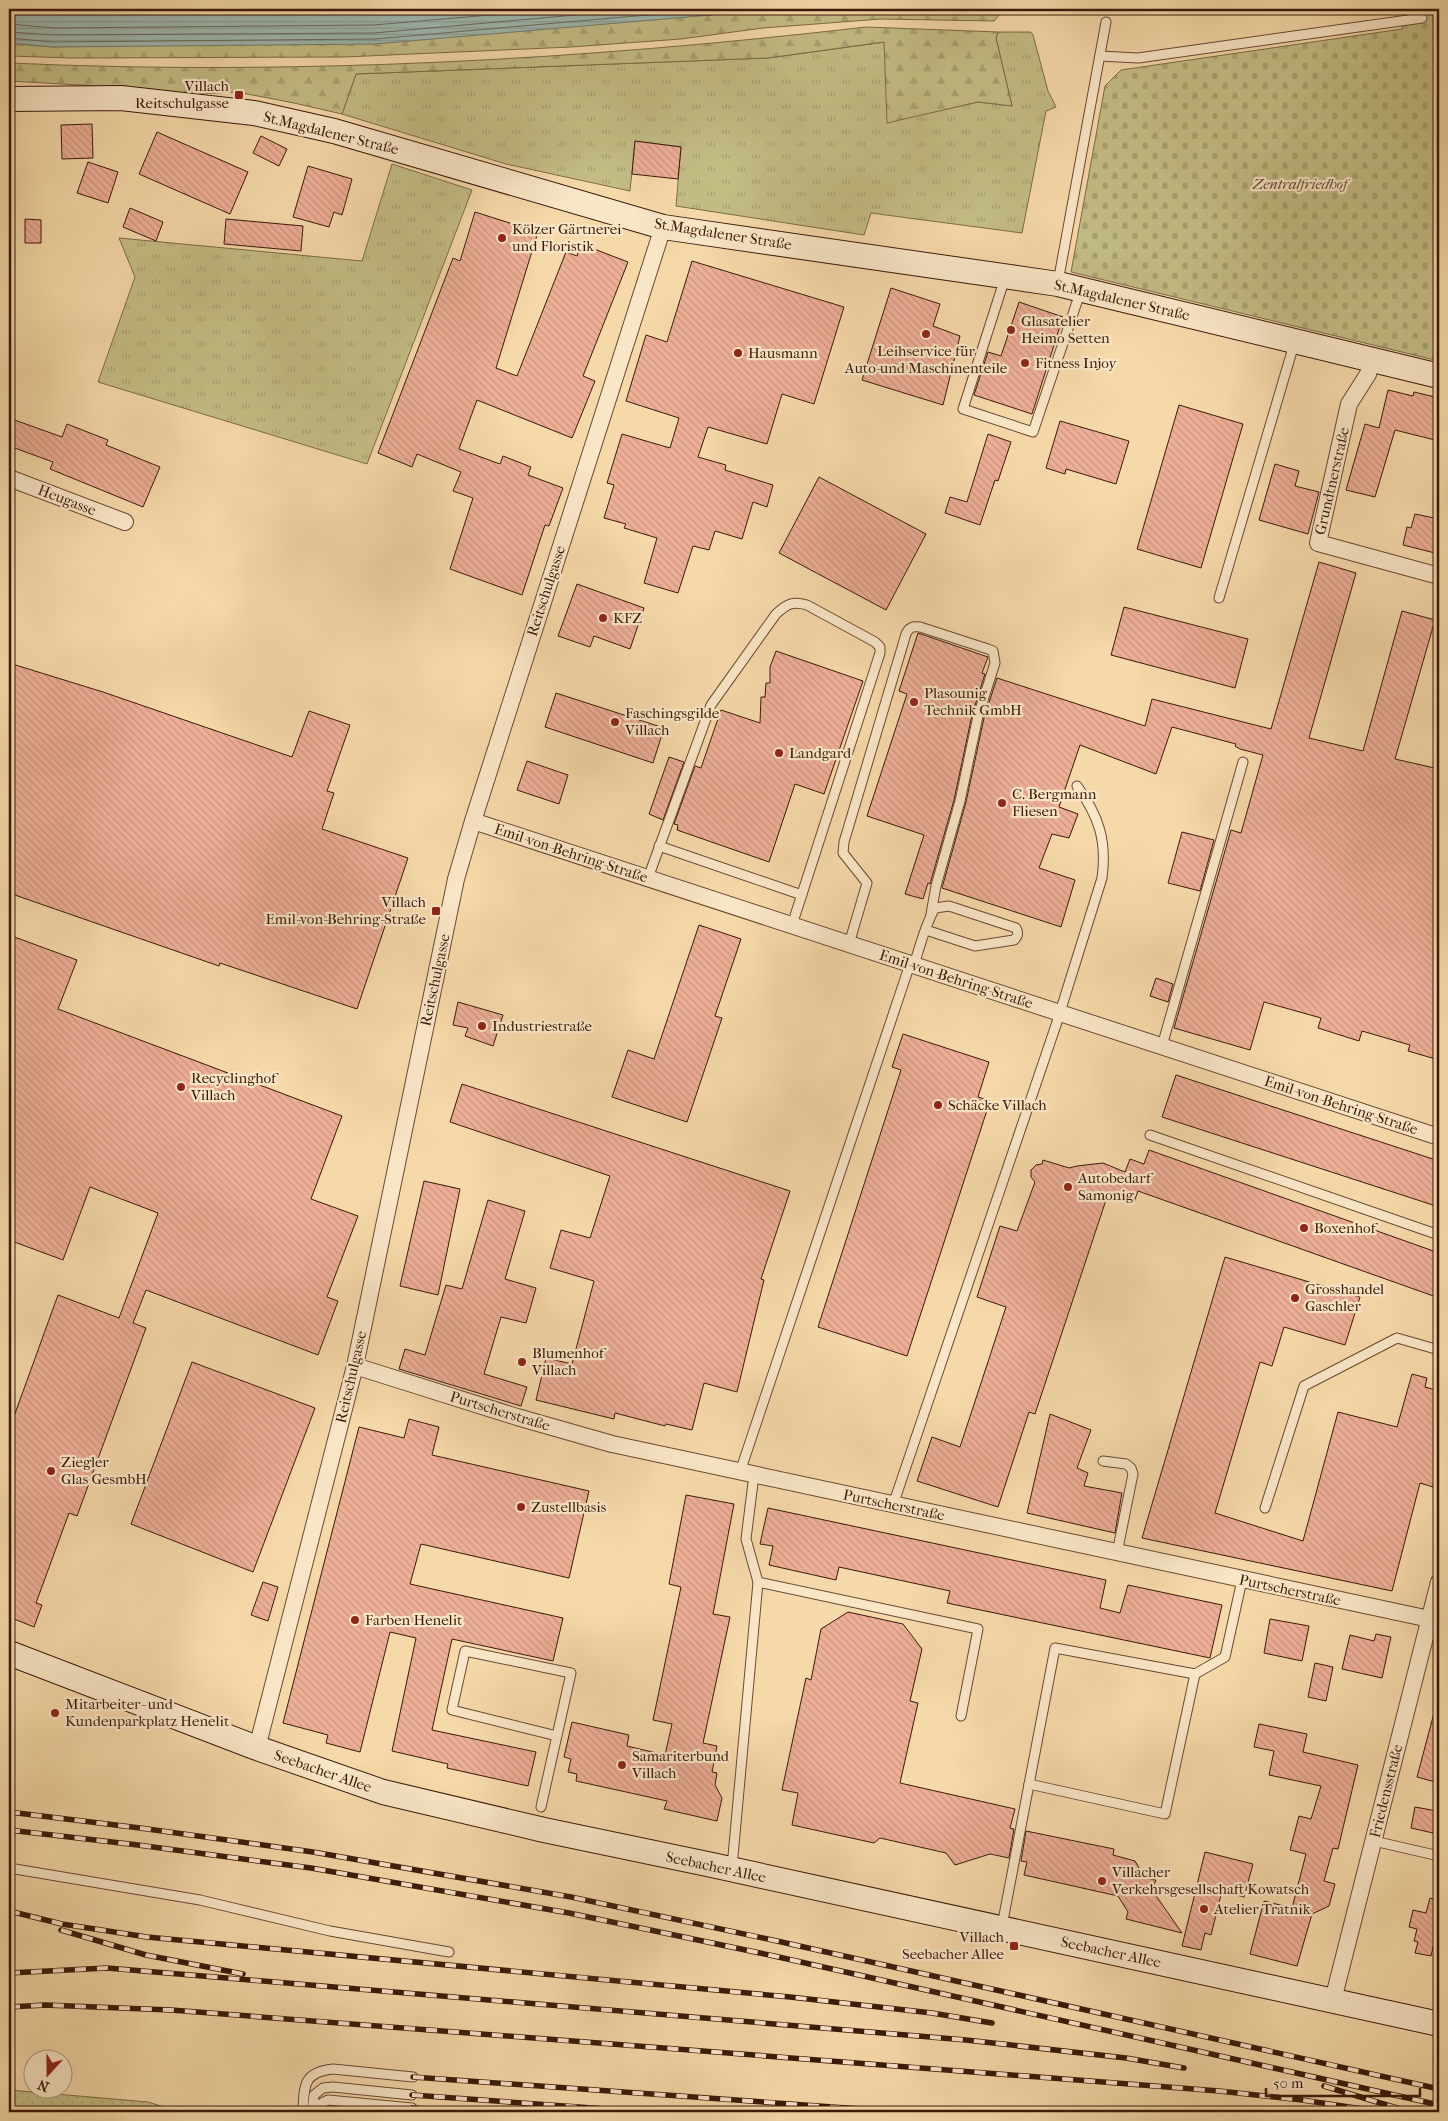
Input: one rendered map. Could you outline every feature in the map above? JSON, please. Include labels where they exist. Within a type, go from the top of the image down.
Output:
[{"type":"street","name":"St.Magdalener Straße","points":[[9,99],[121,98],[254,113],[334,131],[663,227],[1006,276],[1069,287],[1439,376]]},
{"type":"street","name":"Reitschulgasse","points":[[257,1748],[355,1366],[449,912],[473,821],[663,227]]},
{"type":"street","name":"Grundtnerstraße","points":[[1372,360],[1368,374],[1349,404],[1318,543],[1439,576]]},
{"type":"street","name":"Heugasse","points":[[9,478],[125,522]]},
{"type":"street","name":"Emil-von-Behring-Straße","points":[[473,821],[1439,1137]]},
{"type":"street","name":"Purtscherstraße","points":[[355,1366],[517,1417],[612,1444],[1435,1620]]},
{"type":"street","name":"Friedensstraße","points":[[1333,2000],[1374,1840],[1435,1620],[1439,1582]]},
{"type":"street","name":"Seebacher Allee","points":[[9,1653],[257,1748],[383,1792],[553,1832],[1439,2024]]},
{"type":"lane","points":[[1100,56],[1138,58],[1422,18]]},
{"type":"lane","points":[[1006,276],[963,409],[1033,432],[1069,287],[1106,22]]},
{"type":"lane","points":[[1219,598],[1295,341]]},
{"type":"lane","points":[[648,878],[711,705],[776,614],[787,604],[796,602],[807,605],[875,642],[880,646],[880,653],[792,925]]},
{"type":"lane","points":[[732,1870],[732,1850],[758,1582],[746,1539],[747,1473],[912,964],[931,914],[936,886],[960,800],[978,716],[995,663],[993,651],[920,627],[913,626],[908,629],[888,687],[844,842],[843,853],[867,883],[849,944]]},
{"type":"lane","points":[[1162,1046],[1242,762]]},
{"type":"lane","points":[[893,1505],[1060,1012],[1102,878],[1105,858],[1096,814],[1077,786]]},
{"type":"lane","points":[[659,846],[802,895]]},
{"type":"lane","points":[[926,930],[975,946],[1014,940],[1018,937],[1016,928],[949,906],[935,908],[931,914]]},
{"type":"lane","points":[[1150,1135],[1439,1235]]},
{"type":"lane","points":[[1266,1508],[1304,1386],[1397,1338],[1439,1350]]},
{"type":"lane","points":[[1103,1461],[1126,1464],[1131,1468],[1133,1474],[1117,1553]]},
{"type":"lane","points":[[1002,1929],[1028,1784],[1056,1648],[1196,1674],[1225,1657],[1242,1580]]},
{"type":"lane","points":[[758,1582],[978,1629],[961,1716]]},
{"type":"lane","points":[[542,1807],[558,1736],[571,1673],[465,1651],[452,1710],[558,1736]]},
{"type":"lane","points":[[1028,1784],[1165,1814],[1196,1674]]},
{"type":"lane","points":[[1374,1840],[1439,1856]]},
{"type":"lane","points":[[9,1868],[200,1900],[330,1931],[449,1952]]},
{"type":"lane","points":[[303,2112],[304,2090],[307,2081],[312,2075],[321,2070],[333,2069],[413,2076]]},
{"type":"lane","points":[[312,2112],[314,2095],[323,2088],[412,2095]]},
{"type":"lane","points":[[318,2112],[320,2104],[328,2100],[412,2108]]},
{"type":"green space","points":[[780,9],[1005,9],[994,21],[881,19],[763,28],[681,39],[571,47],[344,57],[72,58],[9,56],[9,43],[53,47],[705,15]]},
{"type":"green space","name":"Zentralfriedhof","points":[[1406,9],[1439,9],[1439,361],[1071,272],[1105,86],[1121,70],[1402,29]]},
{"type":"green space","points":[[866,27],[998,32],[996,38],[1012,106],[978,102],[887,123],[884,42],[768,58],[356,74],[342,114],[237,92],[177,95],[115,87],[9,81],[9,63],[116,67],[223,67],[331,66],[438,62],[652,48]]},
{"type":"green space","points":[[998,32],[1031,32],[1048,91],[1056,107],[1046,111],[1022,233],[871,213],[864,235],[676,206],[681,147],[635,141],[630,191],[506,164],[342,114],[356,74],[768,58],[885,42],[888,122],[978,102],[1012,106],[996,38]]},
{"type":"green space","points":[[392,164],[472,190],[367,464],[98,382],[135,277],[119,238],[362,261]]},
{"type":"green space","points":[[9,2090],[22,2091],[22,2098],[72,2098],[72,2095],[148,2102],[180,2112],[9,2112]]},
{"type":"water","points":[[9,9],[780,9],[375,44],[53,47],[9,43]]},
{"type":"building","points":[[92,124],[93,158],[62,159],[61,125]]},
{"type":"building","points":[[157,132],[248,172],[230,214],[139,174]]},
{"type":"building","points":[[261,136],[287,149],[279,166],[253,153]]},
{"type":"building","points":[[635,141],[681,147],[678,179],[632,174]]},
{"type":"building","points":[[88,162],[118,172],[108,203],[77,193]]},
{"type":"building","points":[[308,166],[352,179],[342,215],[334,212],[329,227],[293,217]]},
{"type":"building","points":[[130,208],[163,222],[156,241],[123,227]]},
{"type":"building","points":[[475,212],[538,232],[496,368],[517,376],[566,252],[577,256],[581,244],[628,262],[583,376],[595,381],[572,438],[477,400],[459,449],[500,464],[503,456],[531,467],[528,475],[563,488],[549,526],[545,525],[522,595],[450,569],[473,498],[453,491],[461,472],[417,454],[412,467],[378,453],[453,258],[460,261]]},
{"type":"building","points":[[25,219],[41,220],[41,243],[25,243]]},
{"type":"building","points":[[226,219],[303,226],[301,251],[224,244]]},
{"type":"building","points":[[692,261],[844,307],[814,404],[782,394],[767,444],[708,427],[698,457],[726,465],[725,470],[773,485],[767,507],[753,502],[742,539],[715,531],[709,550],[693,546],[678,593],[644,583],[657,538],[624,528],[626,524],[604,518],[614,485],[607,483],[622,434],[670,448],[679,418],[626,401],[646,335],[667,342]]},
{"type":"building","points":[[891,288],[940,304],[933,326],[960,336],[943,405],[862,380]]},
{"type":"building","points":[[1019,302],[1063,317],[1032,414],[974,395],[988,352],[1001,356]]},
{"type":"building","points":[[1388,390],[1413,396],[1414,392],[1439,398],[1439,441],[1395,430],[1375,497],[1346,490],[1365,424],[1379,428]]},
{"type":"building","points":[[1179,405],[1243,424],[1201,568],[1137,549]]},
{"type":"building","points":[[9,418],[62,437],[67,424],[108,440],[106,445],[160,467],[143,507],[50,469],[53,462],[9,446]]},
{"type":"building","points":[[1060,421],[1129,441],[1116,484],[1066,469],[1065,474],[1046,468]]},
{"type":"building","points":[[988,434],[1011,442],[998,481],[995,480],[980,525],[945,513],[950,497],[967,502]]},
{"type":"building","points":[[1275,464],[1299,471],[1295,486],[1319,492],[1308,534],[1259,520]]},
{"type":"building","points":[[819,477],[926,534],[886,610],[779,553]]},
{"type":"building","points":[[1415,514],[1439,519],[1439,554],[1403,545],[1407,527],[1411,528]]},
{"type":"building","points":[[1319,562],[1356,573],[1309,738],[1363,751],[1402,611],[1435,620],[1395,759],[1439,769],[1439,1060],[1408,1051],[1410,1045],[1362,1031],[1359,1041],[1318,1028],[1321,1018],[1264,1002],[1250,1050],[1174,1028],[1231,830],[1241,833],[1263,755],[1240,749],[1235,746],[1236,744],[1172,727],[1156,774],[1080,745],[1059,807],[1078,814],[1069,838],[1052,834],[1039,868],[1075,880],[1061,927],[942,888],[966,802],[984,718],[997,678],[1145,726],[1152,699],[1271,729]]},
{"type":"building","points":[[577,584],[644,608],[630,649],[594,636],[590,647],[558,636]]},
{"type":"building","points":[[1124,607],[1248,639],[1235,688],[1111,655]]},
{"type":"building","points":[[918,633],[988,657],[982,673],[985,674],[972,715],[954,800],[930,884],[928,883],[923,899],[905,894],[924,835],[867,816],[907,694],[899,691]]},
{"type":"building","points":[[776,651],[863,681],[824,794],[795,784],[769,862],[677,830],[678,825],[674,824],[695,766],[701,768],[721,710],[760,723],[761,697],[765,697],[766,683],[770,683],[770,667]]},
{"type":"building","points":[[9,663],[103,692],[292,757],[309,711],[350,725],[327,791],[334,793],[322,829],[408,858],[357,1009],[220,963],[219,966],[9,893]]},
{"type":"building","points":[[556,693],[664,728],[653,763],[545,727]]},
{"type":"building","points":[[669,757],[684,762],[663,820],[649,814]]},
{"type":"building","points":[[527,761],[568,775],[559,804],[517,790]]},
{"type":"building","points":[[1182,832],[1214,840],[1200,891],[1168,883]]},
{"type":"building","points":[[699,925],[741,939],[715,1016],[722,1018],[687,1122],[612,1097],[628,1050],[654,1059]]},
{"type":"building","points":[[9,935],[77,960],[58,1009],[342,1116],[311,1199],[358,1216],[327,1297],[338,1301],[318,1355],[146,1290],[133,1323],[146,1328],[77,1516],[69,1513],[36,1603],[42,1605],[34,1627],[9,1617],[9,1430],[58,1295],[119,1318],[158,1213],[90,1187],[63,1260],[9,1240]]},
{"type":"building","points":[[1156,978],[1173,984],[1168,1002],[1150,996]]},
{"type":"building","points":[[458,1002],[503,1015],[493,1046],[465,1036],[468,1028],[453,1025]]},
{"type":"building","points":[[903,1034],[989,1062],[978,1097],[990,1101],[907,1356],[818,1327],[901,1070],[892,1067]]},
{"type":"building","name":"Boxenhof","points":[[1176,1075],[1439,1161],[1439,1207],[1162,1117]]},
{"type":"building","points":[[462,1084],[790,1191],[761,1279],[764,1280],[737,1392],[704,1383],[692,1430],[666,1424],[665,1426],[615,1413],[614,1419],[536,1400],[546,1358],[572,1364],[594,1281],[550,1268],[561,1230],[590,1238],[610,1176],[450,1122]]},
{"type":"building","points":[[1149,1150],[1439,1253],[1439,1298],[1138,1191],[1134,1202],[1108,1194],[1035,1414],[1029,1412],[998,1507],[917,1481],[932,1437],[960,1447],[1006,1307],[977,1297],[1000,1226],[1017,1231],[1035,1182],[1031,1177],[1031,1170],[1036,1165],[1042,1164],[1043,1160],[1069,1168],[1103,1163],[1125,1172],[1130,1159],[1144,1164]]},
{"type":"building","points":[[424,1181],[460,1189],[438,1295],[400,1286]]},
{"type":"building","points":[[488,1200],[525,1211],[505,1279],[536,1288],[526,1323],[501,1317],[484,1374],[527,1387],[521,1406],[399,1369],[405,1349],[425,1355],[446,1285],[462,1289]]},
{"type":"building","points":[[1225,1257],[1360,1297],[1345,1345],[1284,1327],[1272,1366],[1260,1362],[1215,1513],[1303,1541],[1338,1412],[1397,1427],[1412,1374],[1427,1378],[1425,1387],[1439,1391],[1439,1463],[1433,1487],[1420,1483],[1392,1591],[1142,1538]]},
{"type":"building","points":[[192,1362],[315,1408],[253,1572],[131,1524]]},
{"type":"building","points":[[1050,1414],[1091,1430],[1077,1468],[1088,1473],[1084,1486],[1122,1493],[1115,1533],[1027,1513]]},
{"type":"building","points":[[409,1419],[439,1427],[432,1455],[589,1491],[569,1578],[421,1544],[410,1584],[563,1618],[553,1661],[452,1639],[432,1730],[536,1752],[528,1786],[447,1768],[448,1764],[392,1751],[416,1638],[390,1632],[360,1752],[326,1743],[328,1735],[283,1723],[359,1427],[404,1438]]},
{"type":"building","points":[[686,1495],[734,1504],[713,1614],[730,1617],[703,1743],[717,1746],[712,1772],[717,1773],[715,1785],[722,1798],[717,1821],[664,1809],[667,1801],[576,1781],[577,1774],[568,1772],[571,1759],[564,1757],[572,1722],[629,1735],[627,1746],[665,1755],[672,1724],[653,1720],[681,1587],[669,1584]]},
{"type":"building","points":[[768,1508],[1106,1580],[1100,1608],[1120,1613],[1128,1585],[1222,1605],[1210,1658],[947,1603],[950,1591],[839,1567],[836,1580],[769,1565],[773,1546],[760,1544]]},
{"type":"building","points":[[263,1582],[278,1587],[268,1621],[251,1615]]},
{"type":"building","points":[[848,1612],[903,1624],[922,1649],[910,1701],[918,1703],[900,1783],[1015,1809],[1010,1828],[1014,1829],[1009,1858],[990,1854],[955,1865],[946,1853],[880,1838],[874,1843],[792,1825],[798,1793],[782,1790],[806,1678],[811,1680],[821,1629]]},
{"type":"building","points":[[1270,1619],[1309,1626],[1302,1661],[1264,1653]]},
{"type":"building","points":[[1376,1634],[1391,1637],[1382,1678],[1342,1669],[1350,1635],[1374,1641]]},
{"type":"building","points":[[1315,1663],[1333,1667],[1326,1701],[1308,1697]]},
{"type":"building","points":[[1434,1713],[1439,1713],[1439,1783],[1417,1777]]},
{"type":"building","points":[[1259,1724],[1307,1734],[1303,1752],[1358,1765],[1338,1849],[1333,1848],[1324,1881],[1335,1884],[1329,1906],[1312,1914],[1297,1966],[1250,1954],[1264,1901],[1292,1908],[1306,1854],[1290,1850],[1299,1816],[1311,1819],[1321,1786],[1269,1775],[1274,1751],[1254,1747]]},
{"type":"building","points":[[1415,1807],[1437,1811],[1433,1833],[1411,1828]]},
{"type":"building","name":"Villacher Verkehrsgesellschaft Kowatsch","points":[[1026,1831],[1114,1849],[1113,1855],[1135,1861],[1145,1878],[1156,1880],[1152,1890],[1182,1933],[1126,1919],[1128,1912],[1118,1896],[1024,1875],[1027,1862],[1021,1861]]},
{"type":"building","name":"Atelier Tratnik","points":[[1205,1852],[1253,1864],[1244,1897],[1222,1891],[1211,1935],[1205,1933],[1201,1950],[1182,1946]]},
{"type":"building","points":[[1430,1898],[1439,1901],[1439,1922],[1431,1956],[1415,1953],[1418,1942],[1414,1941],[1417,1929],[1409,1927],[1413,1910],[1426,1913]]},
{"type":"railway","points":[[9,1812],[313,1852],[571,1897],[777,1941],[1439,2089]]},
{"type":"railway","points":[[9,1830],[311,1868],[569,1913],[774,1956],[1439,2105]]},
{"type":"railway","points":[[9,1911],[62,1924],[147,1937],[790,1997],[932,2013],[992,2023]]},
{"type":"railway","points":[[61,1930],[146,1955],[243,1974]]},
{"type":"railway","points":[[9,1973],[107,1968],[966,2040],[1126,2058],[1184,2068]]},
{"type":"railway","points":[[9,2007],[45,2005],[171,2010],[1219,2091],[1302,2100],[1383,2112]]},
{"type":"railway","points":[[413,2077],[903,2112]]},
{"type":"railway","points":[[1324,2086],[1410,2112]]},
{"type":"railway","points":[[412,2095],[649,2112]]},
{"type":"railway","points":[[412,2108],[472,2112]]},
{"type":"place","name":"Villach Reitschulgasse","points":[[239,95]]},
{"type":"place","name":"Kölzer Gärtnerei und Floristik","points":[[502,238]]},
{"type":"place","name":"Glasatelier Heimo Setten","points":[[1011,330]]},
{"type":"place","name":"Leihservice für Auto-und Maschinenteile","points":[[926,334]]},
{"type":"place","name":"Hausmann","points":[[738,353]]},
{"type":"place","name":"Fitness Injoy","points":[[1025,363]]},
{"type":"place","name":"KFZ","points":[[603,618]]},
{"type":"place","name":"Plasounig Technik GmbH","points":[[914,702]]},
{"type":"place","name":"Faschingsgilde Villach","points":[[615,722]]},
{"type":"place","name":"Landgard","points":[[779,753]]},
{"type":"place","name":"C. Bergmann Fliesen","points":[[1002,803]]},
{"type":"place","name":"Villach Emil-von-Behring-Straße","points":[[436,911]]},
{"type":"place","name":"Industriestraße","points":[[482,1026]]},
{"type":"place","name":"Recyclinghof Villach","points":[[181,1087]]},
{"type":"place","name":"Schäcke Villach","points":[[938,1105]]},
{"type":"place","name":"Autobedarf Samonig","points":[[1068,1187]]},
{"type":"place","name":"Boxenhof","points":[[1304,1228]]},
{"type":"place","name":"Grosshandel Gaschler","points":[[1295,1298]]},
{"type":"place","name":"Blumenhof Villach","points":[[522,1362]]},
{"type":"place","name":"Ziegler Glas GesmbH","points":[[51,1471]]},
{"type":"place","name":"Zustellbasis","points":[[521,1507]]},
{"type":"place","name":"Farben Henelit","points":[[355,1620]]},
{"type":"place","name":"Mitarbeiter- und Kundenparkplatz Henelit","points":[[55,1713]]},
{"type":"place","name":"Samariterbund Villach","points":[[622,1765]]},
{"type":"place","name":"Villacher Verkehrsgesellschaft Kowatsch","points":[[1102,1881]]},
{"type":"place","name":"Atelier Tratnik","points":[[1204,1909]]},
{"type":"place","name":"Villach Seebacher Allee","points":[[1014,1946]]}]
